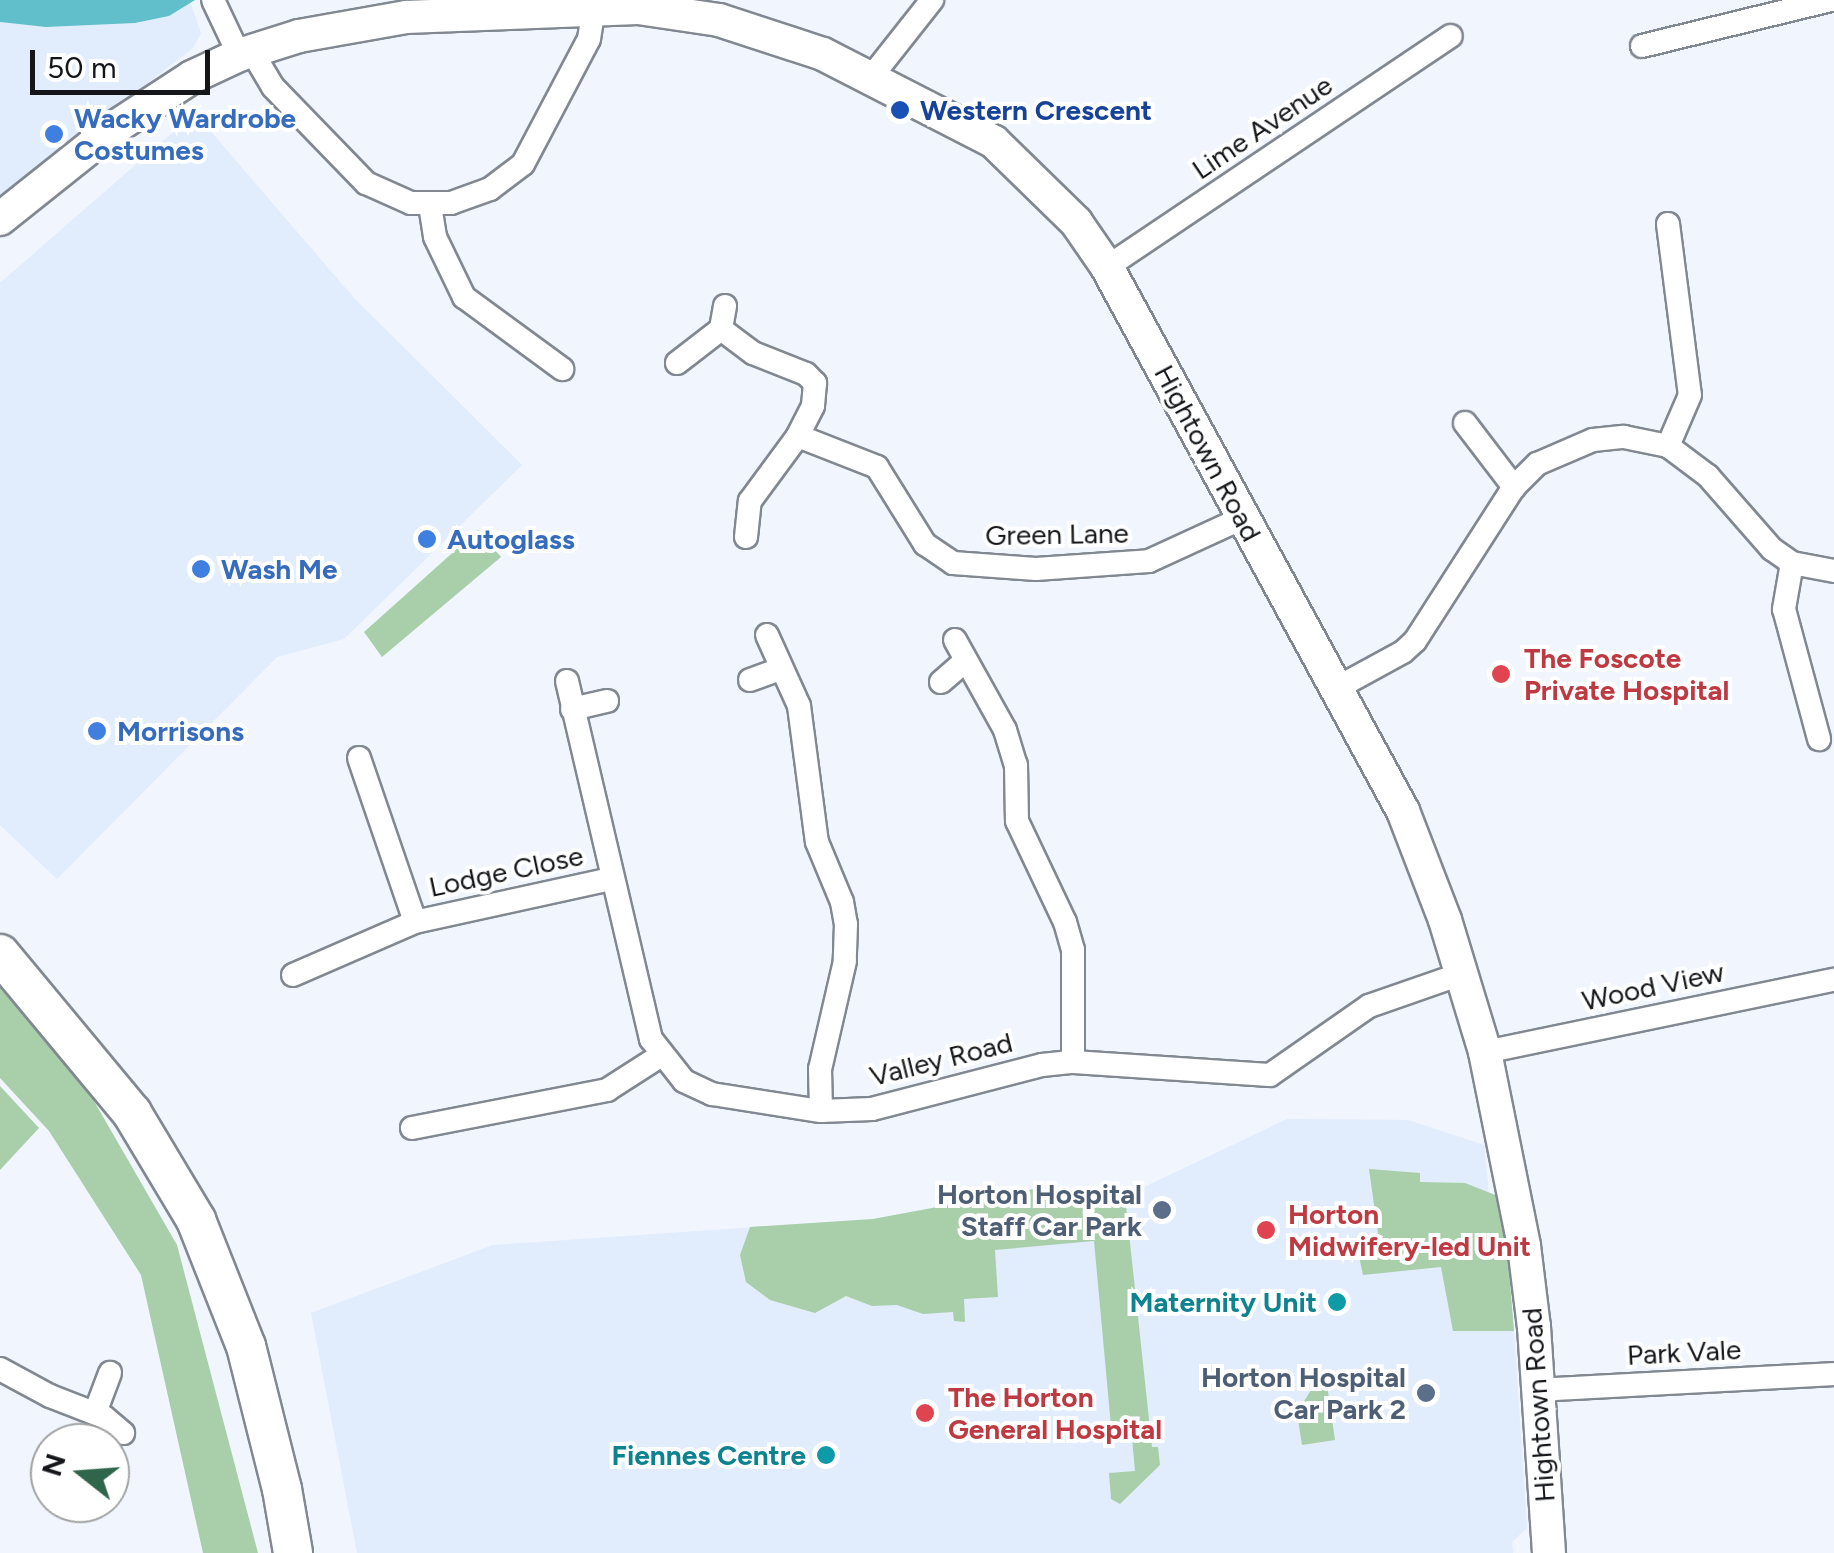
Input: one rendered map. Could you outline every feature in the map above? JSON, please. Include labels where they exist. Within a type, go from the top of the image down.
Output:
[{"type":"main road","points":[[0,954],[132,1113],[196,1220],[250,1361],[293,1553]]},
{"type":"street","points":[[872,76],[932,0]]},
{"type":"street","points":[[1642,46],[1831,0]]},
{"type":"street","points":[[215,5],[272,87],[352,172],[394,199],[430,204],[490,189],[523,164],[589,39],[594,8]]},
{"type":"street","name":"Hightown Road","points":[[0,219],[140,109],[245,52],[299,36],[406,16],[532,5],[638,8],[719,20],[823,54],[994,142],[1076,222],[1107,268],[1403,811],[1446,920],[1485,1052],[1524,1246],[1549,1553]]},
{"type":"street","name":"Lime Avenue","points":[[1107,268],[1451,36]]},
{"type":"street","points":[[430,204],[435,237],[464,298],[562,369]]},
{"type":"street","points":[[1668,224],[1690,396],[1668,446]]},
{"type":"street","points":[[677,363],[723,318],[754,352],[806,374],[814,383],[814,406],[798,436],[750,501],[746,537]]},
{"type":"street","points":[[1465,423],[1514,487]]},
{"type":"street","name":"Green Lane","points":[[798,436],[877,468],[925,544],[954,563],[1036,569],[1149,561],[1243,518]]},
{"type":"street","points":[[1335,689],[1404,652],[1415,641],[1514,487],[1537,464],[1593,440],[1624,437],[1668,446],[1708,476],[1772,549],[1792,563],[1834,571]]},
{"type":"street","points":[[1792,563],[1784,609],[1820,739]]},
{"type":"street","points":[[768,634],[799,706],[817,842],[842,902],[846,924],[846,961],[820,1069],[821,1111]]},
{"type":"street","points":[[941,682],[961,650],[1005,730],[1016,764],[1018,822],[1066,922],[1073,950],[1072,1062]]},
{"type":"street","points":[[750,680],[781,668]]},
{"type":"street","name":"Valley Road","points":[[566,681],[650,1039],[684,1081],[712,1094],[821,1111],[872,1109],[1042,1065],[1072,1062],[1270,1075],[1369,1006],[1461,974]]},
{"type":"street","points":[[572,709],[608,701]]},
{"type":"street","name":"Lodge Close","points":[[358,758],[416,922]]},
{"type":"street","name":"Lodge Close","points":[[293,975],[416,922],[610,879]]},
{"type":"street","name":"Wood View","points":[[1485,1052],[1834,980]]},
{"type":"street","points":[[412,1128],[607,1090],[660,1056]]},
{"type":"street","points":[[0,1369],[109,1423]]},
{"type":"street","points":[[95,1413],[110,1374]]},
{"type":"street","name":"Park Vale","points":[[1538,1390],[1834,1374]]},
{"type":"shaded area","points":[[190,2],[201,33],[193,48],[0,197],[0,22],[46,27],[135,23],[169,16]]},
{"type":"shaded area","points":[[195,113],[354,298],[522,465],[344,639],[277,657],[57,879],[0,825],[0,283]]},
{"type":"shaded area","name":"The Horton General Hospital","points":[[1287,1119],[1408,1120],[1484,1145],[1489,1194],[1503,1198],[1514,1331],[1527,1528],[1512,1542],[1513,1553],[357,1553],[311,1313],[493,1245],[873,1219],[1039,1188],[1100,1208]]},
{"type":"green space","points":[[478,530],[501,557],[382,657],[364,632]]},
{"type":"green space","points":[[0,982],[87,1089],[177,1245],[258,1553],[203,1553],[141,1275],[49,1131],[0,1078]]},
{"type":"green space","points":[[0,1086],[39,1128],[0,1170]]},
{"type":"green space","points":[[1369,1169],[1420,1173],[1420,1182],[1465,1183],[1503,1198],[1514,1331],[1453,1331],[1441,1267],[1363,1275],[1356,1243],[1360,1236],[1378,1233]]},
{"type":"green space","points":[[1039,1188],[1100,1208],[1125,1196],[1152,1447],[1158,1447],[1160,1465],[1120,1504],[1111,1499],[1109,1473],[1135,1471],[1131,1427],[1111,1426],[1094,1241],[995,1250],[998,1297],[964,1299],[965,1322],[954,1321],[953,1312],[923,1314],[897,1305],[872,1306],[846,1296],[815,1313],[770,1300],[746,1282],[740,1255],[750,1227],[873,1219]]},
{"type":"green space","points":[[1326,1378],[1335,1440],[1302,1445],[1297,1413],[1314,1385]]},
{"type":"water","points":[[0,0],[195,0],[169,16],[135,23],[46,27],[0,22]]},
{"type":"place","name":"Western Crescent","points":[[900,110]]},
{"type":"place","name":"Wacky Wardrobe Costumes","points":[[54,134]]},
{"type":"place","name":"Autoglass","points":[[427,539]]},
{"type":"place","name":"Wash Me","points":[[201,569]]},
{"type":"place","name":"The Foscote Private Hospital","points":[[1501,674]]},
{"type":"place","name":"Morrisons","points":[[97,731]]},
{"type":"place","name":"Horton Hospital Staff Car Park","points":[[1162,1210]]},
{"type":"place","name":"Horton Midwifery-led Unit","points":[[1266,1230]]},
{"type":"place","name":"Maternity Unit","points":[[1337,1302]]},
{"type":"place","name":"Horton Hospital Car Park 2","points":[[1426,1393]]},
{"type":"place","name":"The Horton General Hospital","points":[[925,1413]]},
{"type":"place","name":"Fiennes Centre","points":[[826,1455]]}]
